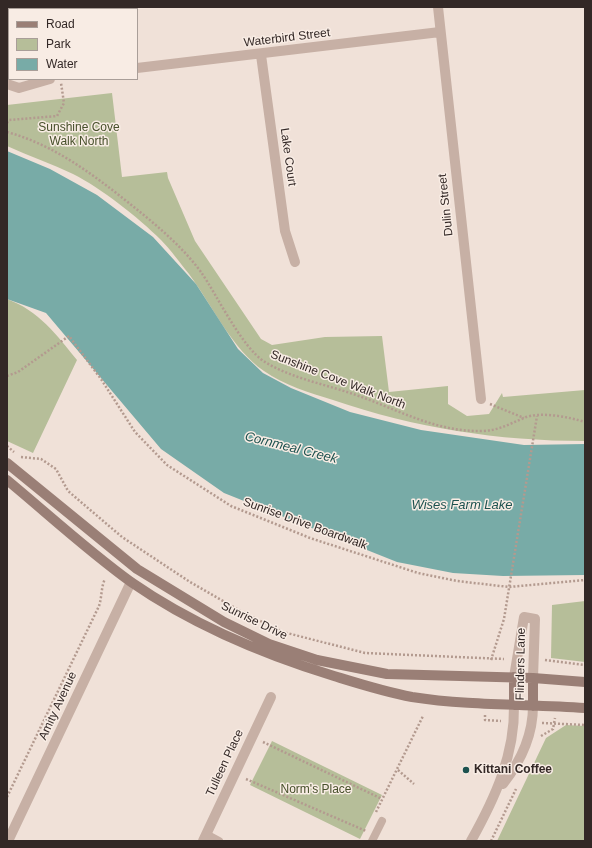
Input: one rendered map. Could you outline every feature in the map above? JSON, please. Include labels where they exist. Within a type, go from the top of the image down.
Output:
[{"type":"street","name":"Dulin Street","points":[[438,7],[481,399]]},
{"type":"street","name":"Waterbird Street","points":[[138,68],[261,55],[440,32]]},
{"type":"street","name":"Lake Court","points":[[261,55],[285,231],[295,262]]},
{"type":"street","points":[[7,84],[19,88],[47,80]]},
{"type":"street","name":"Sunrise Drive","points":[[7,463],[25,476],[102,542],[138,569],[178,595],[235,628],[269,644],[299,655],[387,674],[514,677],[585,682]]},
{"type":"street","points":[[25,476],[26,486],[44,504],[62,526]]},
{"type":"street","name":"Sunrise Drive","points":[[7,480],[131,582],[198,623],[288,662],[387,692],[435,700],[486,704],[585,708]]},
{"type":"street","points":[[131,582],[138,569]]},
{"type":"street","name":"Amity Avenue","points":[[12,840],[131,582]]},
{"type":"street","name":"Flinders Lane","points":[[471,841],[497,790],[510,750],[513,726],[514,677],[524,617],[534,619],[532,725],[524,749],[511,773],[497,790]]},
{"type":"street","name":"Tulleen Place","points":[[204,838],[271,697]]},
{"type":"lane","points":[[372,841],[382,821]]},
{"type":"lane","points":[[204,838],[219,841]]},
{"type":"path","points":[[7,123],[10,120],[57,116],[64,104],[61,80]]},
{"type":"path","name":"Sunshine Cove Walk North","points":[[7,132],[66,156],[86,169],[157,226],[180,248],[200,272],[245,342],[256,355],[270,365],[355,394],[412,418],[464,431],[483,432],[500,429],[524,418],[537,416],[564,416],[585,422]]},
{"type":"path","name":"Sunrise Drive Boardwalk","points":[[7,376],[18,372],[69,336],[101,380],[135,432],[167,465],[231,506],[310,538],[418,573],[456,580],[509,586],[585,580]]},
{"type":"path","points":[[481,399],[524,418]]},
{"type":"path","points":[[489,677],[491,659],[502,629],[537,416]]},
{"type":"path","points":[[7,446],[22,458],[41,459],[56,469],[68,491],[122,537],[190,582],[244,613],[283,632],[365,653],[516,659]]},
{"type":"path","points":[[7,797],[99,606],[102,596],[102,584],[105,579]]},
{"type":"path","points":[[533,660],[585,665]]},
{"type":"path","points":[[485,720],[486,704]]},
{"type":"path","points":[[373,819],[423,716]]},
{"type":"path","points":[[252,737],[382,799]]},
{"type":"path","points":[[398,770],[414,784]]},
{"type":"path","points":[[234,774],[366,832]]},
{"type":"path","points":[[364,836],[370,825]]},
{"type":"green space","name":"Sunshine Cove Walk North","points":[[112,93],[122,177],[167,172],[168,178],[195,241],[261,339],[272,345],[325,337],[382,336],[389,392],[448,386],[448,404],[467,416],[489,414],[502,393],[503,397],[585,390],[585,441],[520,439],[457,431],[426,425],[364,410],[297,388],[264,371],[242,351],[232,339],[198,286],[172,252],[141,222],[107,195],[84,180],[65,170],[7,146],[7,105]]},
{"type":"green space","points":[[7,299],[38,317],[54,332],[77,360],[33,453],[7,441]]},
{"type":"green space","points":[[585,601],[585,662],[551,658],[552,605]]},
{"type":"green space","points":[[566,725],[585,726],[585,841],[497,841],[546,738]]},
{"type":"green space","name":"Norm's Place","points":[[272,741],[382,795],[360,839],[250,785]]},
{"type":"water","name":"Wises Farm Lake","points":[[7,151],[50,169],[97,195],[153,237],[196,284],[238,349],[263,373],[291,388],[350,412],[421,430],[524,445],[585,444],[585,575],[503,576],[453,573],[397,562],[224,493],[161,449],[46,313],[7,299]]},
{"type":"place","name":"Kittani Coffee","points":[[466,770]]},
{"type":"water label","name":"Cornmeal Creek","points":[[291,448]]}]
